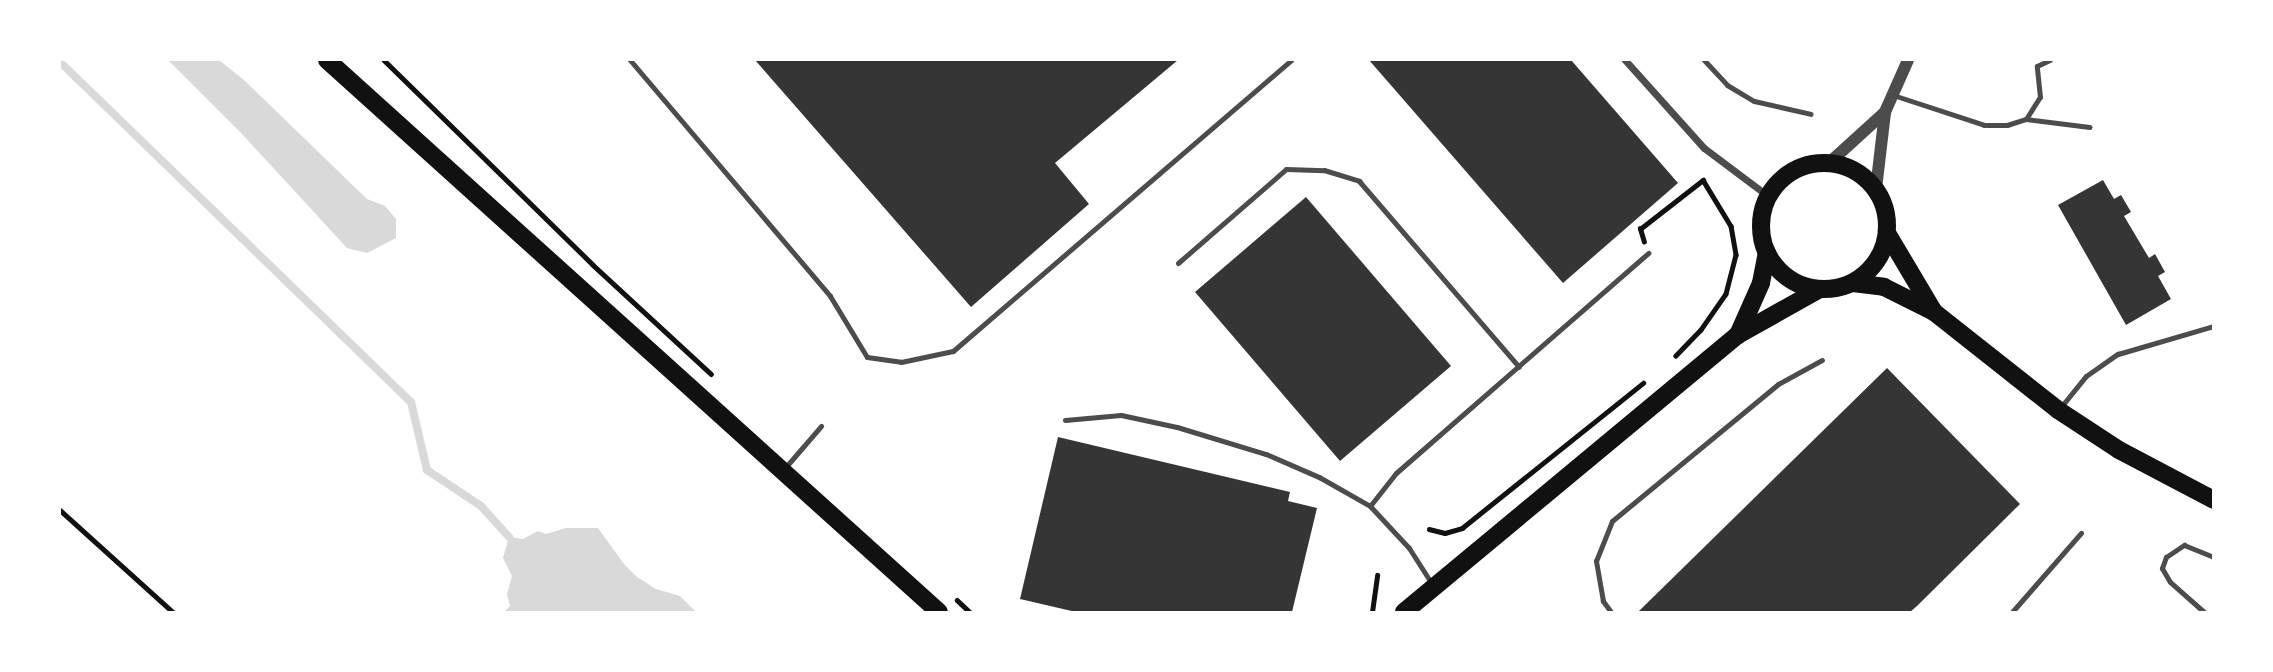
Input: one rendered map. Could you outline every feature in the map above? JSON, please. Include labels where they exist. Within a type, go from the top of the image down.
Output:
[{"type":"main road","points":[[327,60],[939,612]]},
{"type":"main road","points":[[1820,289],[1791,279],[1780,271],[1767,253],[1761,232],[1763,210],[1768,196],[1787,174],[1807,165],[1829,163],[1850,167],[1876,189],[1886,211],[1887,233],[1882,254],[1873,266],[1853,283]]},
{"type":"main road","points":[[1887,233],[1934,312]]},
{"type":"main road","points":[[1738,335],[1761,283],[1767,253]]},
{"type":"main road","points":[[1404,612],[1738,335],[1820,289],[1853,283],[1884,287],[1934,312],[2058,410],[2119,450],[2214,500]]},
{"type":"street","points":[[1625,60],[1704,148],[1768,196]]},
{"type":"street","points":[[1829,163],[1885,112],[1908,60]]},
{"type":"street","points":[[1876,189],[1885,112]]},
{"type":"lane","points":[[630,60],[830,296],[867,357],[901,362],[953,351],[1291,60]]},
{"type":"lane","points":[[1704,60],[1727,85],[1754,101],[1811,114]]},
{"type":"lane","points":[[2026,119],[2040,97],[2037,66],[2050,60]]},
{"type":"lane","points":[[1894,95],[1984,125],[2007,125],[2026,119],[2090,127]]},
{"type":"lane","points":[[1178,263],[1286,169],[1324,170],[1359,181],[1520,367]]},
{"type":"lane","points":[[1370,506],[1396,472],[1648,253]]},
{"type":"lane","points":[[2058,410],[2086,376],[2118,354],[2214,326]]},
{"type":"lane","points":[[1611,612],[1604,601],[1596,561],[1612,521],[1778,384],[1822,360]]},
{"type":"lane","points":[[1065,420],[1121,415],[1223,439],[1319,477],[1370,506],[1409,548],[1434,586]]},
{"type":"lane","points":[[782,471],[821,426]]},
{"type":"lane","points":[[2012,612],[2081,533]]},
{"type":"lane","points":[[2204,612],[2171,582],[2162,568],[2166,556],[2184,545],[2214,557]]},
{"type":"path","points":[[384,60],[592,264],[718,381]]},
{"type":"path","points":[[1648,253],[1640,229],[1703,180],[1731,226],[1736,255],[1726,294],[1701,330],[1675,358]]},
{"type":"path","points":[[1429,529],[1445,533],[1462,528],[1653,375]]},
{"type":"path","points":[[60,510],[173,612]]},
{"type":"path","points":[[1372,612],[1377,575]]},
{"type":"shaded area","points":[[168,60],[219,60],[244,80],[367,199],[385,206],[396,219],[396,238],[367,253],[347,248],[242,134]]},
{"type":"shaded area","points":[[566,528],[598,528],[637,577],[656,589],[680,596],[696,612],[504,612],[510,606],[507,594],[512,576],[503,558],[509,537],[523,539],[538,531],[546,534]]},
{"type":"building","points":[[755,60],[1178,60],[1055,163],[1089,204],[971,307]]},
{"type":"building","points":[[1369,60],[1571,60],[1678,183],[1563,283]]},
{"type":"building","points":[[2103,180],[2114,199],[2121,195],[2131,212],[2124,216],[2149,258],[2155,254],[2165,272],[2158,276],[2171,299],[2126,325],[2058,205]]},
{"type":"building","points":[[1306,197],[1451,366],[1340,461],[1195,292]]},
{"type":"building","points":[[1887,368],[2020,504],[1917,606],[1910,612],[1638,612]]},
{"type":"building","points":[[1058,437],[1290,492],[1288,501],[1317,508],[1292,612],[1076,612],[1020,599]]},
{"type":"waterway","points":[[60,62],[411,402],[427,470],[481,506],[509,537]]}]
